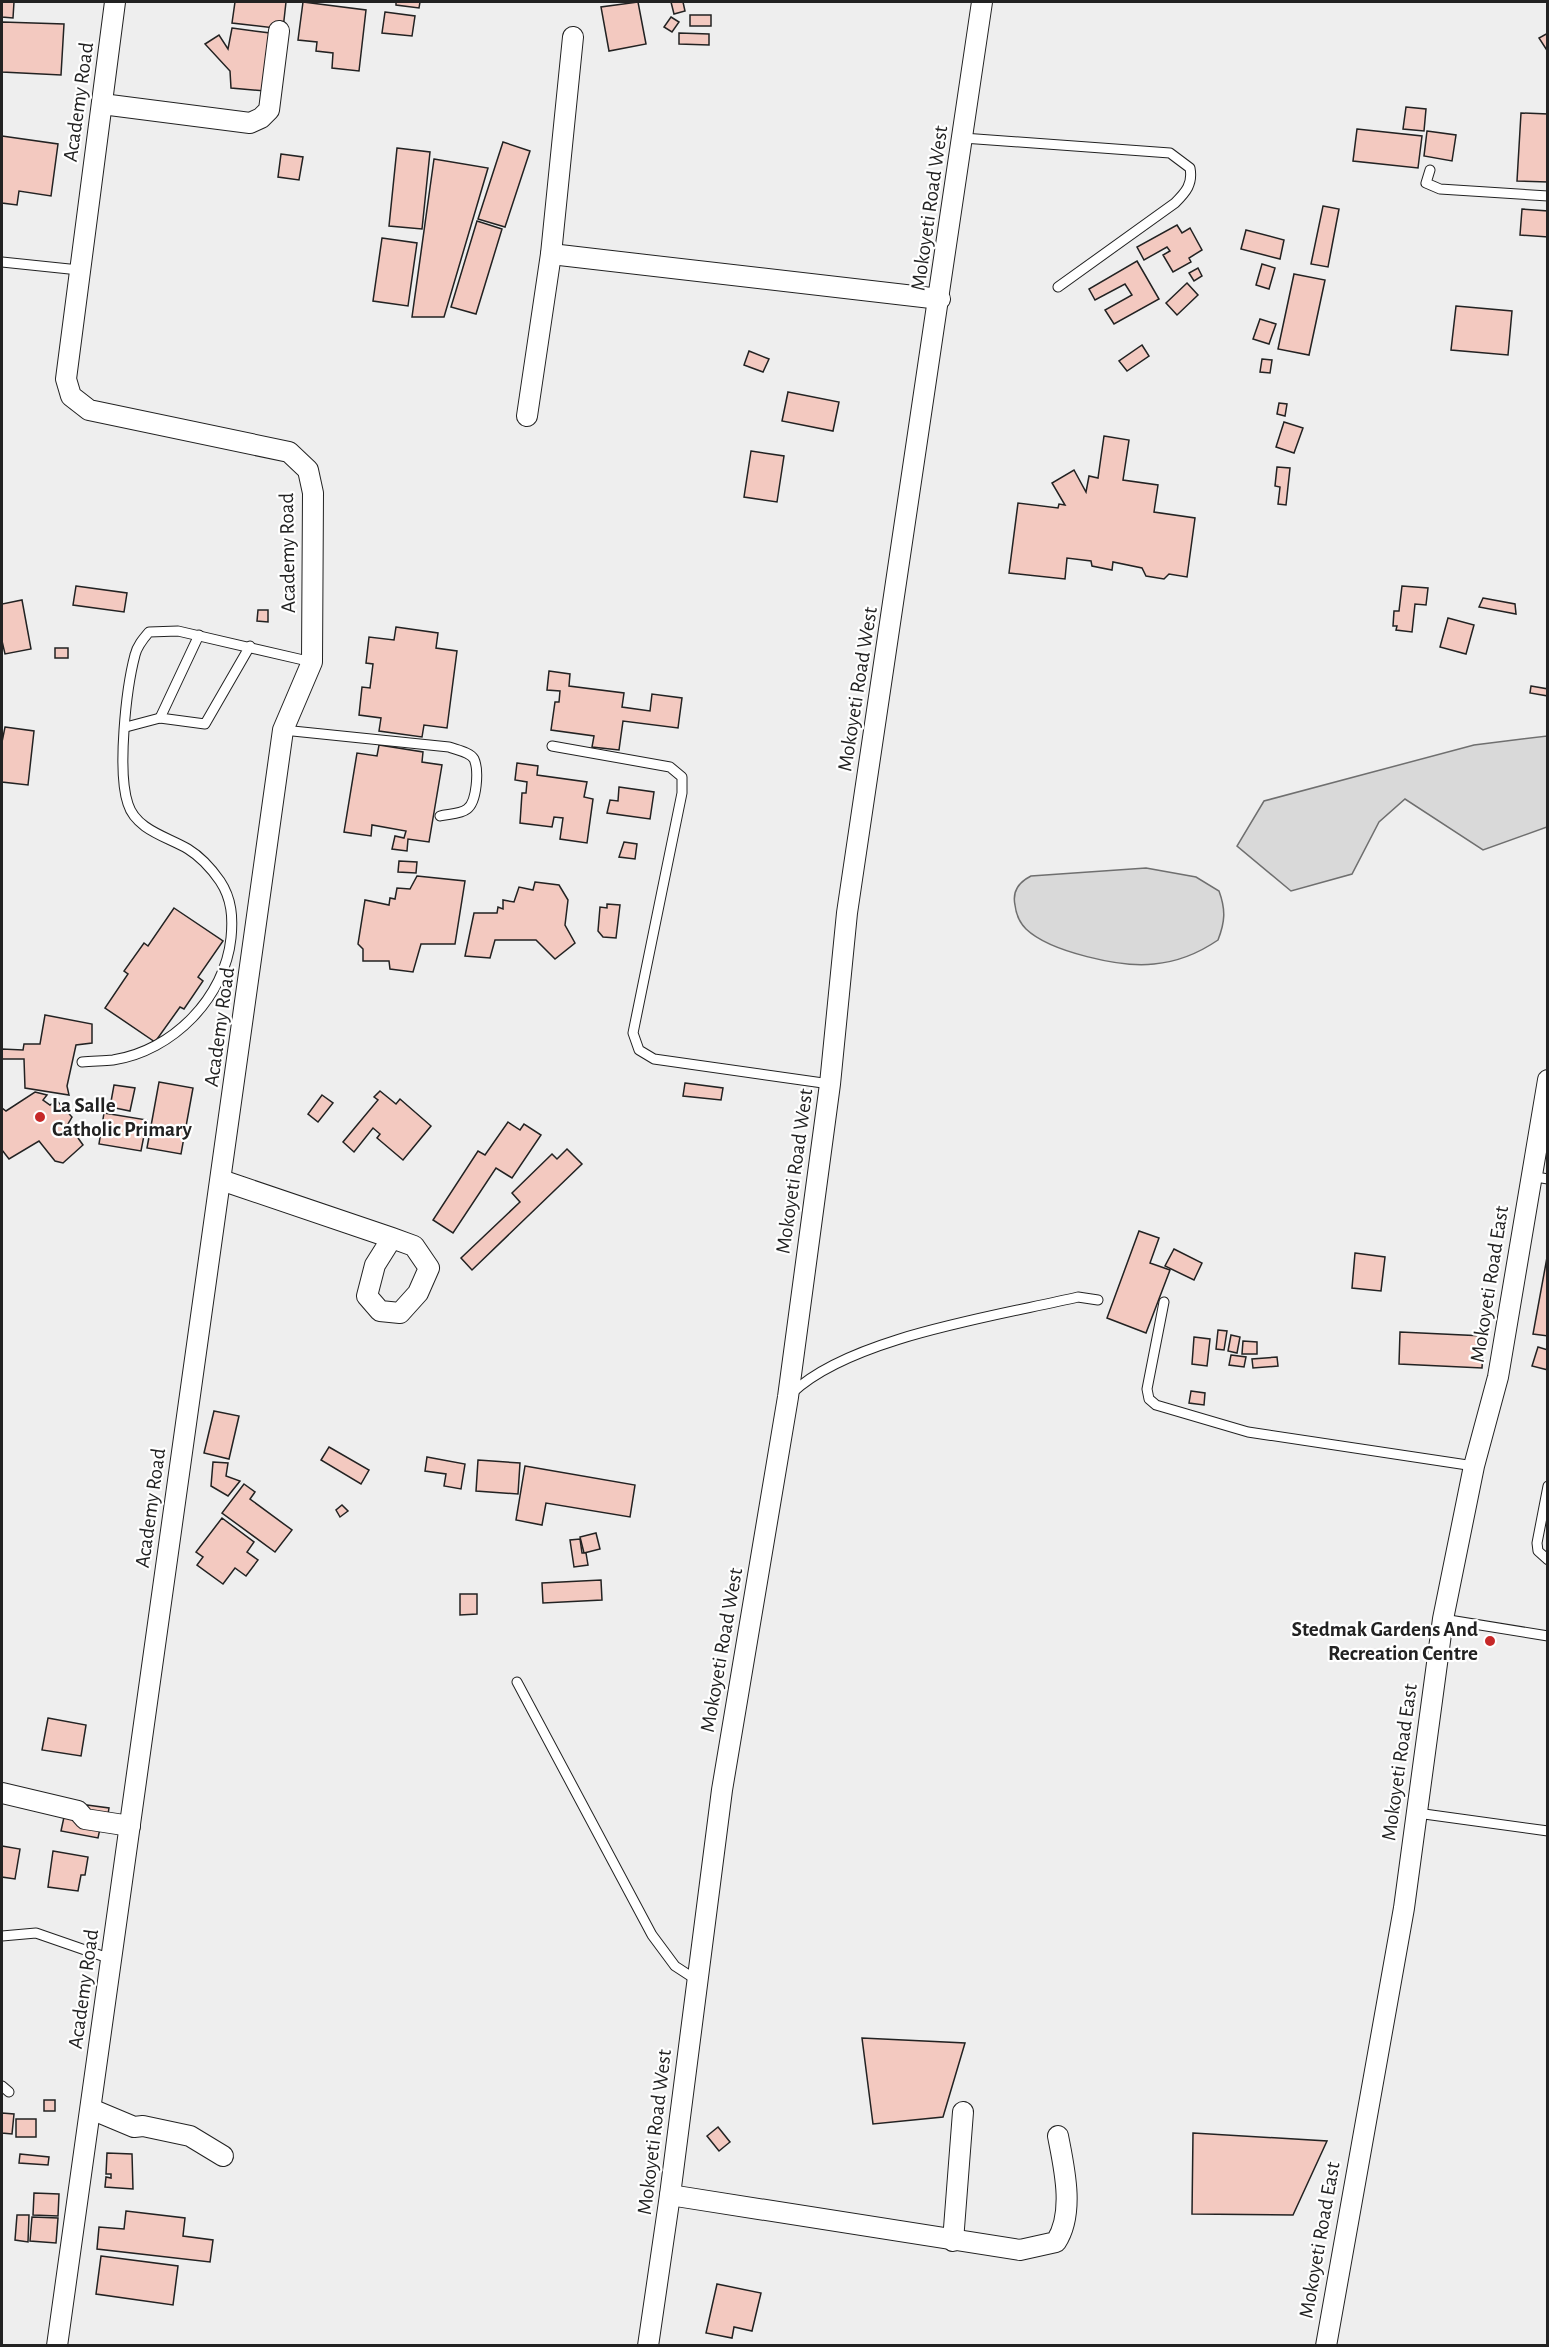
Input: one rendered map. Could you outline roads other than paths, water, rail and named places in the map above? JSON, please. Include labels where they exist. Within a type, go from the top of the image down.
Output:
[{"type":"street","name":"Academy Road","points":[[57,2346],[283,730],[312,662],[313,493],[308,470],[289,452],[89,410],[71,396],[66,379],[78,270],[116,2]]},
{"type":"street","name":"Mokoyeti Road West","points":[[648,2346],[670,2195],[722,1790],[788,1397],[830,1084],[847,913],[940,299],[982,2]]},
{"type":"street","points":[[102,104],[250,123],[261,118],[269,110],[279,31]]},
{"type":"street","points":[[527,416],[551,254],[573,37]]},
{"type":"street","points":[[551,254],[940,299]]},
{"type":"street","name":"Mokoyeti Road East","points":[[1326,2346],[1404,1908],[1443,1619],[1474,1466],[1498,1377],[1539,1178],[1548,1080]]},
{"type":"street","points":[[221,1180],[392,1238]]},
{"type":"street","points":[[2,1793],[78,1811],[85,1819],[130,1826]]},
{"type":"street","points":[[91,2109],[134,2127],[143,2126],[190,2136],[223,2156]]},
{"type":"street","points":[[953,2241],[963,2112]]},
{"type":"street","points":[[670,2195],[1020,2250],[1056,2242],[1064,2226],[1065,2171],[1058,2136]]},
{"type":"lane","points":[[963,138],[1170,153],[1190,168],[1188,190],[1175,203],[1058,287]]},
{"type":"lane","points":[[1430,170],[1426,183],[1440,189],[1548,196]]},
{"type":"lane","points":[[2,262],[78,270]]},
{"type":"lane","points":[[82,1062],[115,1060],[152,1047],[193,1019],[218,985],[230,948],[233,917],[221,883],[205,861],[188,849],[154,832],[135,817],[128,805],[123,768],[126,727],[135,654],[142,640],[149,632],[162,630],[199,635],[312,662]]},
{"type":"lane","points":[[160,718],[199,635]]},
{"type":"lane","points":[[126,727],[160,718],[200,724],[208,721],[215,702],[250,646]]},
{"type":"lane","points":[[283,730],[449,747],[469,754],[476,767],[473,800],[465,810],[440,816]]},
{"type":"lane","points":[[552,746],[670,767],[682,777],[682,793],[633,1033],[639,1050],[654,1059],[830,1084]]},
{"type":"lane","points":[[788,1397],[803,1383],[849,1358],[903,1339],[1078,1297],[1098,1300]]},
{"type":"lane","points":[[1164,1302],[1147,1389],[1149,1399],[1156,1405],[1248,1432],[1474,1466]]},
{"type":"lane","points":[[1548,1486],[1537,1543],[1538,1551],[1548,1560]]},
{"type":"lane","points":[[1443,1619],[1548,1636]]},
{"type":"lane","points":[[517,1682],[652,1935],[675,1966],[698,1981]]},
{"type":"lane","points":[[1417,1813],[1548,1831]]},
{"type":"lane","points":[[2,1936],[36,1933],[111,1959]]},
{"type":"place","name":"La Salle Catholic Primary","points":[[40,1117]]},
{"type":"place","name":"Stedmak Gardens And Recreation Centre","points":[[1490,1641]]}]
